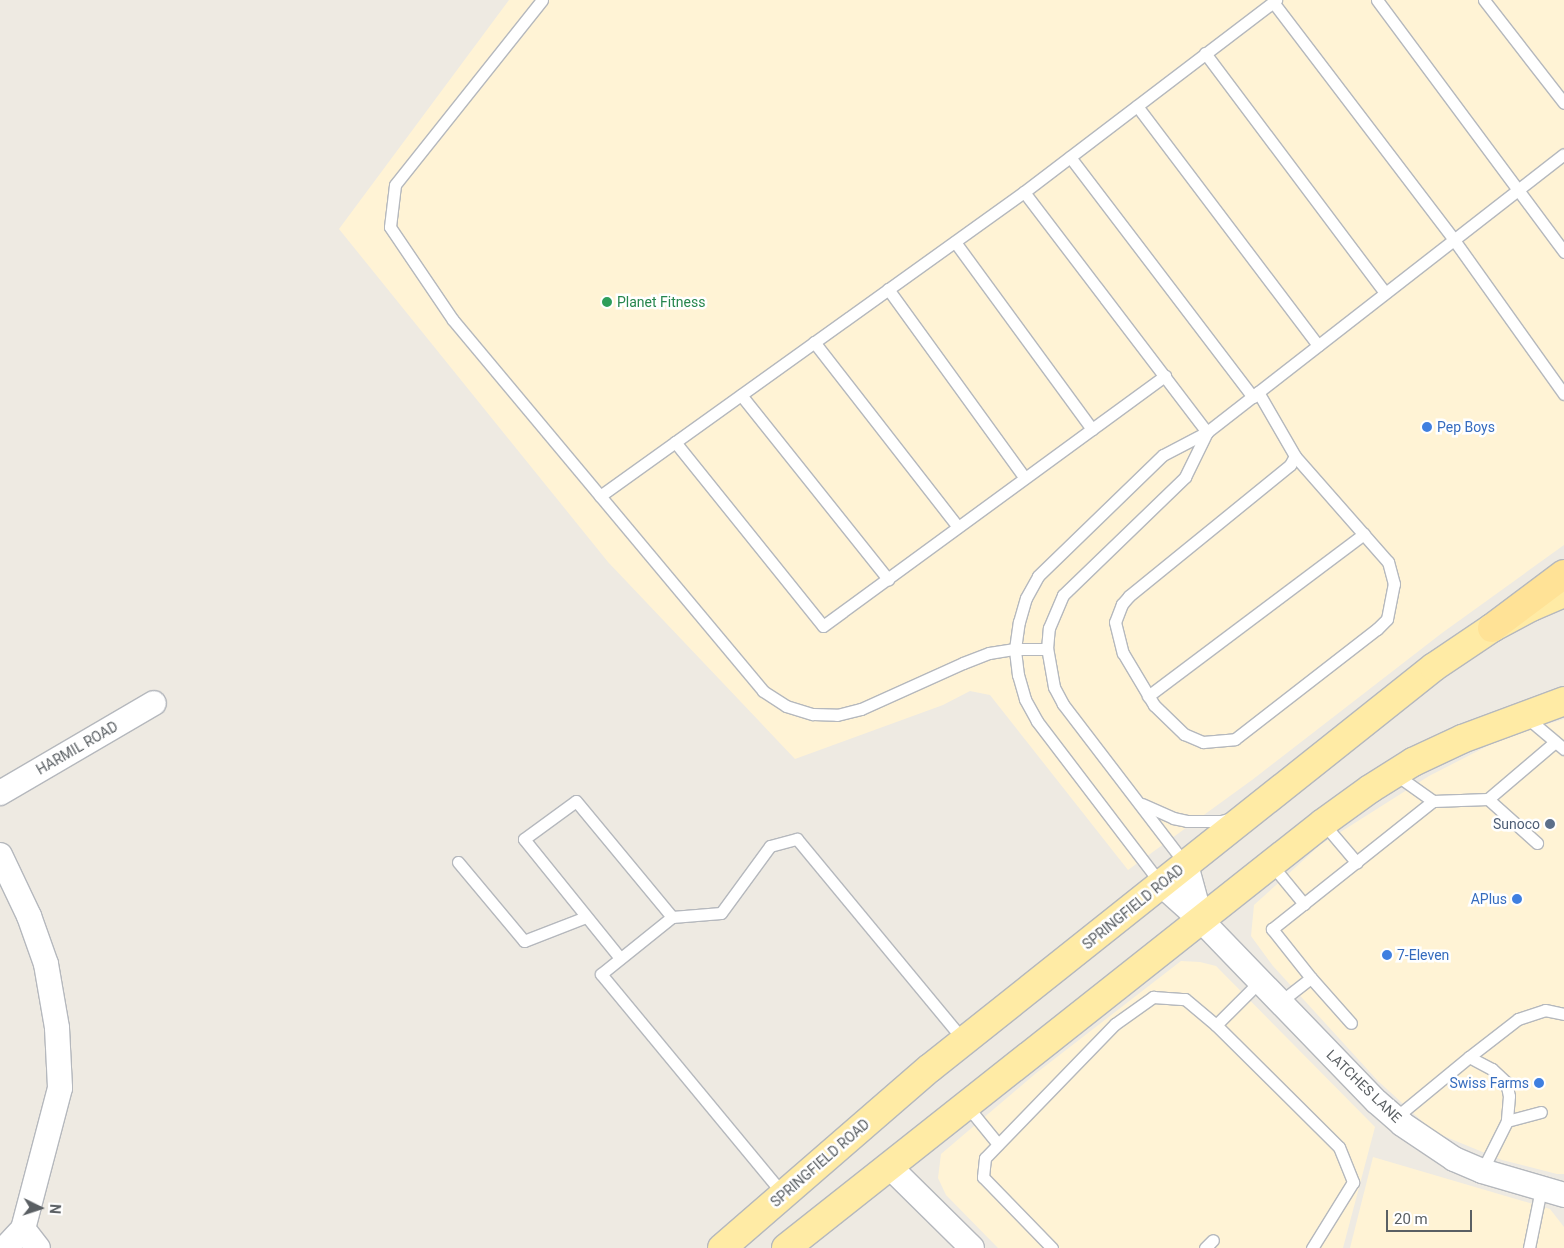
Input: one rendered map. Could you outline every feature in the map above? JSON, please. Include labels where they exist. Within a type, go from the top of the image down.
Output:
[{"type":"highway","points":[[1492,628],[1564,574]]},
{"type":"main road","name":"SPRINGFIELD ROAD","points":[[722,1248],[964,1041],[1434,667],[1492,628],[1531,607],[1564,594]]},
{"type":"main road","points":[[786,1248],[967,1106],[1106,1013],[1201,920],[1323,823],[1413,762],[1462,739],[1564,700]]},
{"type":"street","name":"HARMIL ROAD","points":[[0,793],[154,703]]},
{"type":"street","points":[[0,855],[29,916],[46,964],[58,1038],[60,1088],[23,1229],[5,1248]]},
{"type":"street","name":"LATCHES LANE","points":[[1186,865],[1201,920]]},
{"type":"street","name":"LATCHES LANE","points":[[1161,884],[1201,920],[1396,1118],[1426,1142],[1454,1159],[1482,1171],[1540,1189],[1564,1194]]},
{"type":"street","points":[[890,1167],[972,1248]]},
{"type":"street","points":[[23,1229],[38,1248]]},
{"type":"lane","points":[[542,0],[395,186],[390,227],[453,320],[763,691],[786,706],[813,714],[837,715],[862,709],[963,663],[990,653],[1015,649],[1047,649]]},
{"type":"lane","points":[[1377,0],[1564,252]]},
{"type":"lane","points":[[1484,0],[1564,103]]},
{"type":"lane","points":[[600,496],[1024,192],[1274,1],[1454,240],[1564,394]]},
{"type":"lane","points":[[1206,54],[1385,293]]},
{"type":"lane","points":[[1137,106],[1318,346]]},
{"type":"lane","points":[[1161,884],[1037,721],[1022,691],[1015,649],[1018,622],[1026,598],[1038,576],[1164,455],[1207,432],[1564,154]]},
{"type":"lane","points":[[1070,157],[1255,394],[1295,456],[1388,562],[1394,584],[1387,620],[1377,629],[1235,739],[1203,742],[1184,734],[1154,705],[1123,653],[1115,622],[1122,604],[1290,465],[1295,456]]},
{"type":"lane","points":[[1024,192],[1207,432]]},
{"type":"lane","points":[[955,242],[1092,430]]},
{"type":"lane","points":[[888,290],[1025,478]]},
{"type":"lane","points":[[814,342],[958,527]]},
{"type":"lane","points":[[675,442],[823,626],[1165,376]]},
{"type":"lane","points":[[741,395],[888,579]]},
{"type":"lane","points":[[1186,865],[1063,704],[1054,687],[1049,669],[1047,649],[1049,628],[1063,595],[1185,478],[1207,432]]},
{"type":"lane","points":[[1148,696],[1364,534]]},
{"type":"lane","points":[[1351,1023],[1310,978],[1272,929],[1434,801],[1488,798],[1560,745],[1524,714]]},
{"type":"lane","points":[[1394,774],[1434,801]]},
{"type":"lane","points":[[1488,798],[1537,843]]},
{"type":"lane","points":[[620,958],[524,839],[576,801],[672,917]]},
{"type":"lane","points":[[1137,801],[1158,812],[1187,821],[1221,821],[1251,813]]},
{"type":"lane","points":[[1323,823],[1357,863]]},
{"type":"lane","points":[[784,1195],[601,974],[672,917],[721,913],[770,846],[797,839],[964,1041]]},
{"type":"lane","points":[[458,862],[524,941],[586,917]]},
{"type":"lane","points":[[1271,864],[1304,904]]},
{"type":"lane","points":[[1280,1002],[1310,978]]},
{"type":"lane","points":[[1216,1025],[1260,981]]},
{"type":"lane","points":[[1052,1248],[983,1177],[985,1158],[1106,1013],[1153,998],[1185,999],[1216,1025],[1339,1147],[1352,1182],[1312,1248]]},
{"type":"lane","points":[[1396,1118],[1518,1019],[1545,1010],[1564,1014]]},
{"type":"lane","points":[[1470,1057],[1501,1076],[1512,1092],[1507,1121],[1482,1171]]},
{"type":"lane","points":[[967,1106],[998,1144]]},
{"type":"lane","points":[[1507,1121],[1541,1112]]},
{"type":"lane","points":[[1528,1248],[1540,1189]]},
{"type":"shaded area","points":[[509,0],[1564,0],[1564,545],[1442,633],[1252,780],[1128,870],[990,695],[970,691],[943,705],[795,759],[608,562],[339,229]]},
{"type":"shaded area","points":[[1564,719],[1564,1174],[1557,1174],[1502,1160],[1434,1132],[1378,1081],[1273,966],[1251,936],[1254,905],[1320,845],[1429,776],[1505,737]]},
{"type":"shaded area","points":[[1181,961],[1200,962],[1216,966],[1375,1127],[1343,1248],[998,1248],[946,1195],[938,1178],[941,1154],[1035,1074]]},
{"type":"shaded area","points":[[1373,1157],[1550,1209],[1564,1227],[1564,1248],[1350,1248]]},
{"type":"place","name":"Planet Fitness","points":[[607,302]]},
{"type":"place","name":"Pep Boys","points":[[1427,427]]},
{"type":"place","name":"Sunoco","points":[[1550,824]]},
{"type":"place","name":"APlus","points":[[1517,899]]},
{"type":"place","name":"7-Eleven","points":[[1387,955]]},
{"type":"place","name":"Swiss Farms","points":[[1539,1083]]}]
